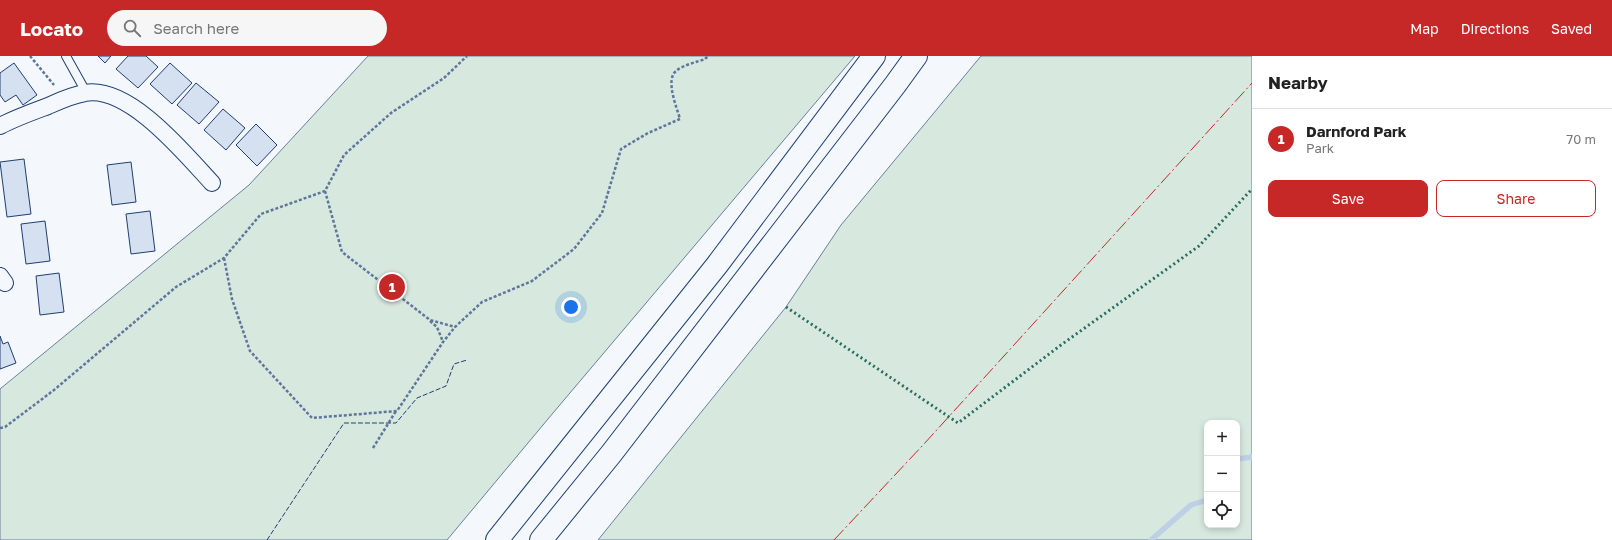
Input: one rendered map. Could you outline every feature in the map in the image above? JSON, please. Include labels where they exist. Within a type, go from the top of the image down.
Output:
[{"type":"highway","points":[[497,540],[717,265],[874,56]]},
{"type":"highway","points":[[541,540],[611,454],[916,56]]},
{"type":"street","points":[[0,126],[65,98],[86,92],[107,94],[133,106],[162,130],[212,183]]},
{"type":"lane","points":[[66,56],[86,92]]},
{"type":"path","points":[[30,56],[65,98]]},
{"type":"path","points":[[443,342],[437,327],[430,320],[342,252],[325,192],[344,155],[391,113],[444,78],[467,56]]},
{"type":"path","points":[[373,448],[443,342],[455,327],[482,302],[532,281],[574,249],[602,213],[621,149],[648,133],[680,119],[671,86],[671,77],[676,70],[705,59],[708,56]]},
{"type":"path","points":[[0,428],[5,427],[54,390],[176,287],[224,258],[261,214],[325,192]]},
{"type":"path","points":[[224,258],[232,299],[250,351],[312,418],[397,411]]},
{"type":"path","points":[[430,320],[455,327]]},
{"type":"shaded area","points":[[368,56],[855,56],[447,540],[0,540],[0,389],[249,185]]},
{"type":"shaded area","points":[[981,56],[1252,56],[1252,540],[598,540],[786,307],[841,225]]},
{"type":"building","points":[[98,56],[111,56],[105,63]]},
{"type":"building","points":[[128,56],[146,56],[158,67],[138,88],[116,69]]},
{"type":"building","points":[[14,63],[37,95],[23,105],[16,95],[5,102],[0,95],[0,73]]},
{"type":"building","points":[[170,63],[192,83],[172,104],[150,84]]},
{"type":"building","points":[[196,83],[219,102],[199,124],[177,105]]},
{"type":"building","points":[[223,109],[245,128],[226,150],[204,130]]},
{"type":"building","points":[[256,124],[277,145],[257,166],[236,145]]},
{"type":"building","points":[[24,159],[31,214],[7,217],[0,162]]},
{"type":"building","points":[[131,162],[136,202],[112,205],[107,165]]},
{"type":"building","points":[[150,211],[155,251],[131,254],[126,214]]},
{"type":"building","points":[[45,221],[50,261],[26,264],[21,224]]},
{"type":"building","points":[[59,273],[64,312],[40,315],[36,276]]},
{"type":"building","points":[[0,336],[3,344],[8,342],[16,363],[0,369]]},
{"type":"waterway","points":[[1240,459],[1252,457]]},
{"type":"waterway","points":[[1151,540],[1191,505],[1204,501]]},
{"type":"hedge","points":[[786,307],[958,423],[1061,345],[1199,246],[1252,189]]},
{"type":"fence","points":[[267,540],[344,423],[396,423],[417,398],[446,386],[454,364],[467,360]]},
{"type":"power","points":[[834,540],[924,444],[1252,83]]},
{"type":"place","name":"Darnford Park","points":[[392,287]]}]
